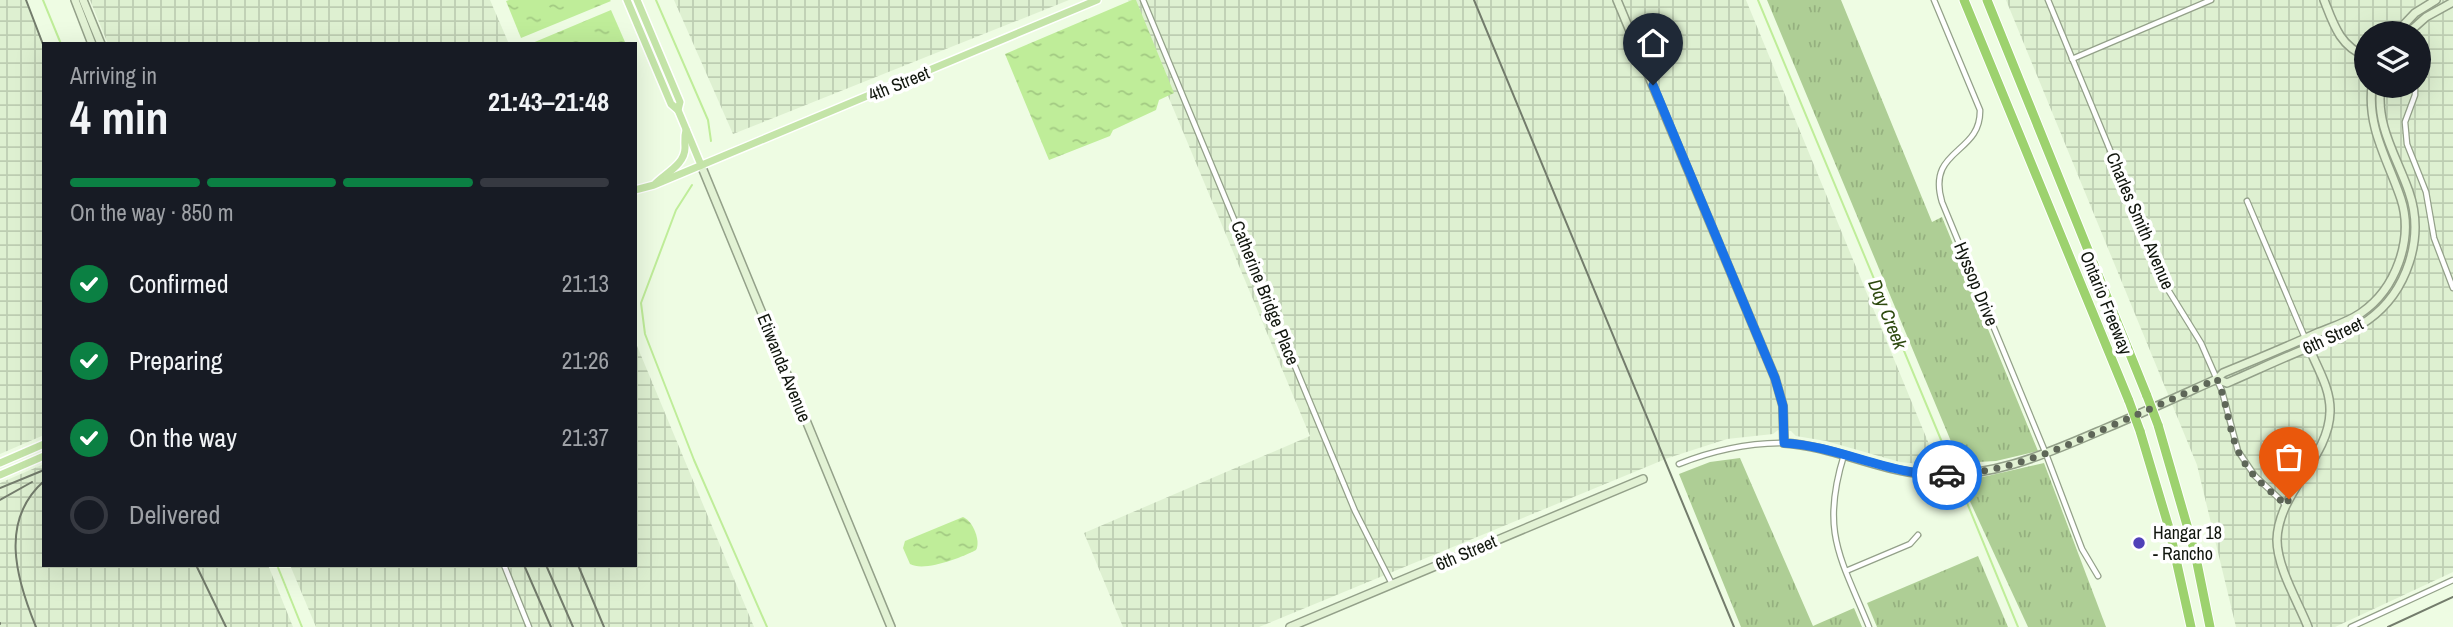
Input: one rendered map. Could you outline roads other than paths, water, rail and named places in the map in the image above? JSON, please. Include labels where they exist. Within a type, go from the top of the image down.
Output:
[{"type":"highway","name":"Ontario Freeway","points":[[1963,0],[2140,431],[2169,528],[2192,627]]},
{"type":"highway","name":"Ontario Freeway","points":[[1988,2],[2158,425],[2195,553],[2210,627]]},
{"type":"main road","name":"Etiwanda Avenue","points":[[627,0],[671,104],[678,110],[701,165]]},
{"type":"main road","name":"Etiwanda Avenue","points":[[637,0],[680,102],[678,110]]},
{"type":"main road","name":"4th Street","points":[[639,190],[1093,1]]},
{"type":"main road","points":[[654,185],[681,160],[686,130]]},
{"type":"main road","points":[[0,463],[42,445]]},
{"type":"main road","points":[[0,475],[42,457]]},
{"type":"street","points":[[75,0],[91,42]]},
{"type":"street","points":[[83,0],[100,42]]},
{"type":"street","name":"Catherine Bridge Place","points":[[1143,0],[1355,511],[1392,584]]},
{"type":"street","points":[[1617,0],[1775,378],[1783,406],[1784,443]]},
{"type":"street","name":"Hyssop Drive","points":[[1934,0],[1978,102],[1980,118],[1974,134],[1941,169],[1939,192],[2082,549],[2098,576]]},
{"type":"street","name":"Charles Smith Avenue","points":[[2048,0],[2167,288],[2201,343],[2217,379],[2235,444],[2244,464],[2286,505]]},
{"type":"street","points":[[2072,58],[2211,0]]},
{"type":"street","points":[[2324,0],[2337,32],[2354,50]]},
{"type":"street","points":[[2407,21],[2436,0]]},
{"type":"street","points":[[2422,21],[2453,2]]},
{"type":"street","name":"6th Street","points":[[1679,464],[1730,447],[1755,443],[1784,443],[1811,446],[1905,472],[1968,474],[2014,465],[2046,454],[2217,379],[2223,373],[2349,320],[2371,305],[2392,277],[2402,252],[2405,234],[2404,212],[2375,133],[2371,98]]},
{"type":"street","name":"6th Street","points":[[2217,379],[2227,383],[2351,330],[2377,312],[2401,282],[2410,260],[2415,226],[2412,203],[2385,132],[2380,98]]},
{"type":"street","points":[[2414,98],[2405,122],[2407,144],[2426,192],[2434,238],[2453,288]]},
{"type":"street","name":"Etiwanda Avenue","points":[[701,165],[891,627]]},
{"type":"street","points":[[2247,201],[2329,402],[2329,422],[2321,443],[2286,505],[2278,532],[2278,550],[2308,627]]},
{"type":"street","points":[[1844,456],[1832,510],[1836,545],[1869,627]]},
{"type":"street","name":"6th Street","points":[[1290,627],[1643,479]]},
{"type":"street","points":[[1846,571],[1910,544],[1918,535]]},
{"type":"street","points":[[505,567],[530,627]]},
{"type":"street","points":[[2351,627],[2453,580]]},
{"type":"water","points":[[1136,0],[1174,93],[1159,100],[1156,110],[1113,130],[1110,136],[1049,160],[1005,54]]},
{"type":"water","points":[[506,1],[611,1],[521,38]]},
{"type":"water","points":[[611,10],[625,42],[535,42]]},
{"type":"water","points":[[963,517],[975,532],[976,550],[933,565],[910,564],[903,548],[905,541]]},
{"type":"waterway","points":[[43,0],[60,42]]},
{"type":"waterway","points":[[656,0],[708,120],[711,141]]},
{"type":"waterway","name":"Day Creek","points":[[1758,0],[1954,471]]},
{"type":"waterway","points":[[692,185],[676,210],[641,303],[645,334],[694,460],[767,627]]},
{"type":"waterway","name":"Day Creek","points":[[1956,476],[2018,627]]},
{"type":"waterway","points":[[278,567],[302,627]]},
{"type":"railway","points":[[26,0],[42,42]]},
{"type":"railway","points":[[1474,0],[1734,627]]},
{"type":"railway","points":[[0,488],[42,471]]},
{"type":"railway","points":[[0,500],[32,482]]},
{"type":"railway","points":[[36,627],[22,588],[16,550],[21,513],[30,496],[42,483]]},
{"type":"railway","points":[[197,567],[226,627]]},
{"type":"railway","points":[[525,567],[551,627]]},
{"type":"railway","points":[[547,567],[573,627]]},
{"type":"railway","points":[[579,567],[604,627]]},
{"type":"railway","points":[[2388,627],[2453,597]]},
{"type":"place","name":"Hangar 18 - Rancho","points":[[2139,543]]}]
